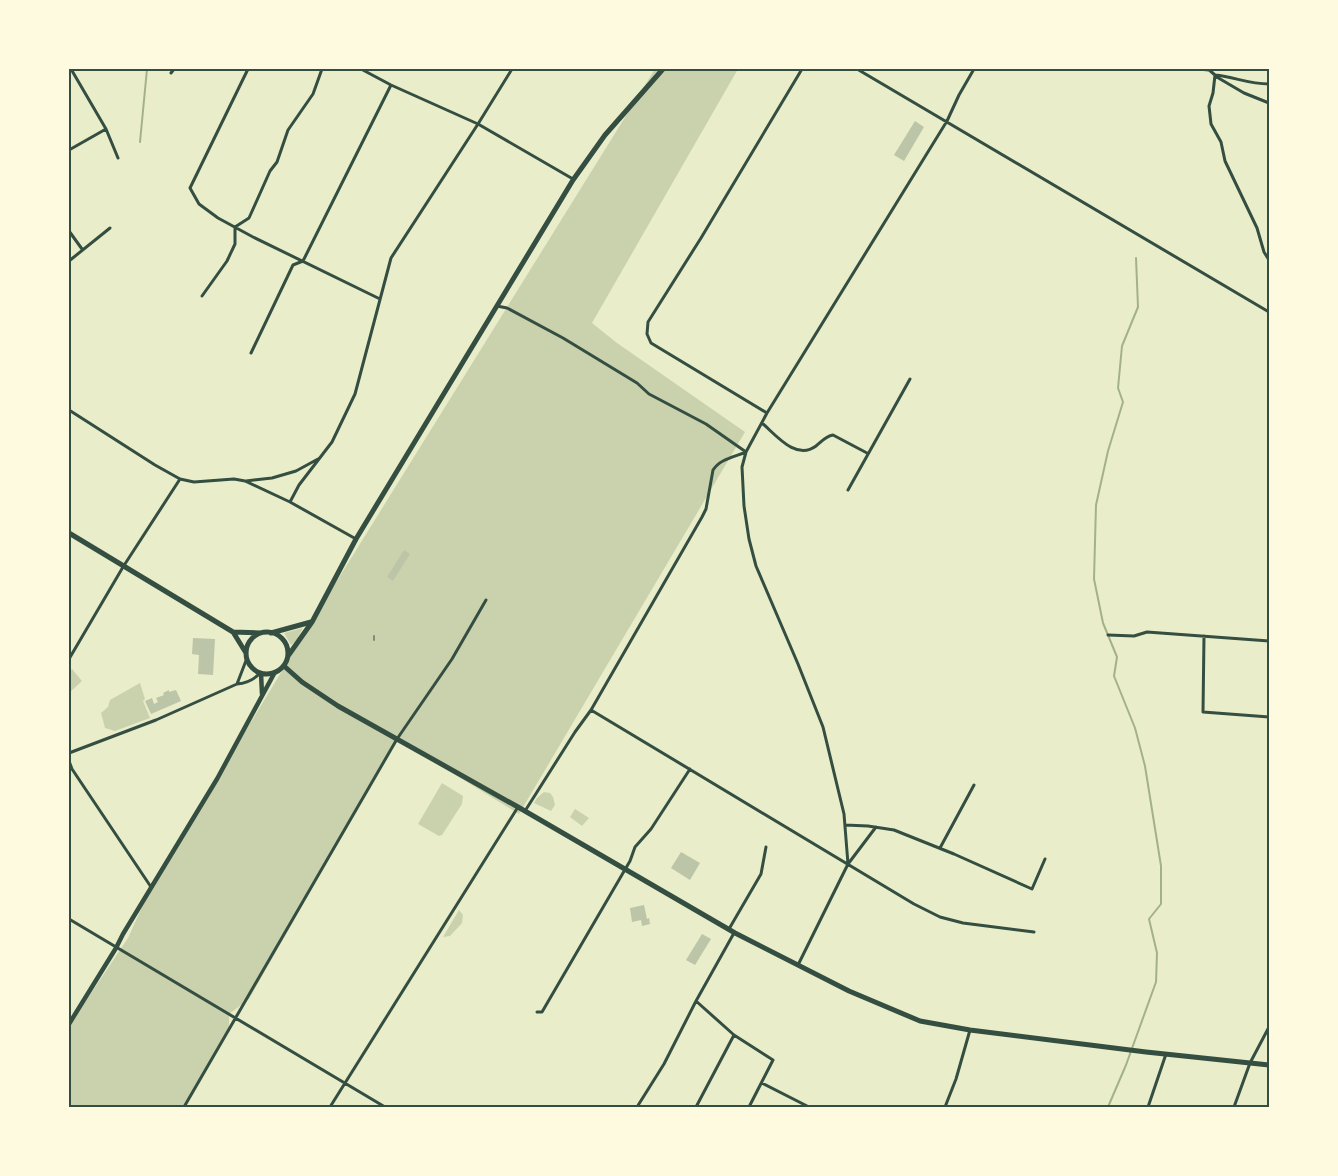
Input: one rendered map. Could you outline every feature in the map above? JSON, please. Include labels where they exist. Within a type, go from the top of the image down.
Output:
[{"type":"main road","points":[[69,1024],[217,778],[275,672],[284,666],[288,656],[312,622],[356,539],[573,180],[605,135],[663,69]]},
{"type":"main road","points":[[69,534],[233,632],[271,633],[312,622]]},
{"type":"main road","points":[[233,632],[252,668],[260,673],[275,672]]},
{"type":"main road","points":[[246,656],[249,643],[260,633]]},
{"type":"main road","points":[[271,633],[276,634],[284,641],[287,646],[288,656]]},
{"type":"main road","points":[[284,666],[302,682],[338,706],[525,811],[729,930],[849,991],[920,1020],[970,1030],[1269,1065]]},
{"type":"main road","points":[[260,673],[262,695]]},
{"type":"street","points":[[72,69],[106,129],[118,158]]},
{"type":"street","points":[[172,73],[174,69]]},
{"type":"street","points":[[248,69],[190,188],[198,204],[235,227],[380,299]]},
{"type":"street","points":[[235,227],[249,218],[270,171],[277,162],[288,130],[312,94],[322,69]]},
{"type":"street","points":[[361,69],[391,85],[478,124],[573,180]]},
{"type":"street","points":[[290,502],[299,485],[332,442],[355,394],[391,258],[512,69]]},
{"type":"street","points":[[767,412],[651,343],[647,334],[648,322],[701,238],[802,69]]},
{"type":"street","points":[[857,69],[947,120],[1047,182],[1269,312]]},
{"type":"street","points":[[848,864],[845,824],[837,783],[822,727],[798,664],[753,558],[743,490],[742,467],[746,452],[767,412],[947,120],[974,69]]},
{"type":"street","points":[[1198,69],[1209,70],[1244,93],[1269,103]]},
{"type":"street","points":[[1215,75],[1226,76],[1253,84],[1269,84]]},
{"type":"street","points":[[1215,75],[1209,106],[1211,124],[1221,142],[1225,161],[1254,221],[1264,252],[1269,260]]},
{"type":"street","points":[[251,353],[293,266],[303,261],[391,85]]},
{"type":"street","points":[[69,150],[106,129]]},
{"type":"street","points":[[202,296],[227,261],[235,244],[235,227]]},
{"type":"street","points":[[69,261],[110,228]]},
{"type":"street","points":[[69,231],[82,249]]},
{"type":"street","points":[[498,306],[507,308],[563,338],[637,383],[649,394],[706,424],[746,452]]},
{"type":"street","points":[[848,490],[910,379]]},
{"type":"street","points":[[69,410],[155,466],[180,479],[194,482],[234,479],[245,481],[290,502],[356,539]]},
{"type":"street","points":[[762,423],[788,446],[796,450],[809,450],[826,437],[833,435],[868,453]]},
{"type":"street","points":[[525,811],[591,710],[702,517],[706,509],[713,470],[716,465],[746,452]]},
{"type":"street","points":[[245,481],[272,478],[296,472],[319,458]]},
{"type":"street","points":[[69,660],[123,567],[180,479]]},
{"type":"street","points":[[184,1107],[397,739],[452,659],[486,600]]},
{"type":"street","points":[[1108,636],[1134,636],[1147,632],[1269,641]]},
{"type":"street","points":[[1204,636],[1203,712],[1269,717]]},
{"type":"street","points":[[237,684],[246,656]]},
{"type":"street","points":[[69,753],[156,720],[237,684],[250,681],[260,673]]},
{"type":"street","points":[[591,710],[914,904],[940,917],[963,923],[1034,932]]},
{"type":"street","points":[[69,761],[72,769],[151,887]]},
{"type":"street","points":[[537,1012],[542,1012],[630,861],[635,847],[650,829],[690,769]]},
{"type":"street","points":[[940,848],[974,785]]},
{"type":"street","points":[[330,1107],[518,807]]},
{"type":"street","points":[[845,824],[876,826],[894,830],[940,848],[1032,889],[1044,859]]},
{"type":"street","points":[[798,965],[848,864],[876,826]]},
{"type":"street","points":[[729,930],[761,874],[766,847]]},
{"type":"street","points":[[69,919],[385,1107]]},
{"type":"street","points":[[637,1107],[664,1064],[696,1001],[735,933]]},
{"type":"street","points":[[696,1001],[734,1035],[773,1060],[749,1107]]},
{"type":"street","points":[[1234,1107],[1250,1063],[1269,1027]]},
{"type":"street","points":[[945,1107],[956,1079],[970,1030]]},
{"type":"street","points":[[696,1107],[734,1035]]},
{"type":"street","points":[[1148,1107],[1166,1054]]},
{"type":"street","points":[[762,1082],[809,1107]]},
{"type":"green space","points":[[655,69],[738,69],[592,323],[617,343],[745,432],[519,814],[397,739],[249,999],[229,1014],[229,1028],[184,1107],[69,1107],[69,1026],[128,938],[151,887],[214,783],[322,605]]},
{"type":"green space","points":[[303,628],[296,641],[291,645],[284,633]]},
{"type":"green space","points":[[72,669],[82,681],[69,693],[69,673]]},
{"type":"green space","points":[[140,683],[145,699],[143,701],[150,718],[115,731],[105,728],[101,713],[108,707],[110,700]]},
{"type":"green space","points":[[442,783],[463,796],[462,804],[442,835],[439,836],[418,824]]},
{"type":"green space","points":[[544,792],[550,793],[553,797],[555,805],[551,811],[534,803]]},
{"type":"green space","points":[[575,809],[589,818],[582,826],[570,817]]},
{"type":"green space","points":[[459,910],[463,915],[462,923],[450,936],[443,937]]},
{"type":"building","points":[[915,121],[924,127],[904,161],[894,155]]},
{"type":"building","points":[[404,550],[410,554],[393,581],[387,577]]},
{"type":"building","points":[[193,638],[215,639],[213,675],[198,674],[199,655],[192,654]]},
{"type":"building","points":[[169,690],[169,692],[176,690],[181,701],[151,714],[145,701],[152,698],[154,704],[158,702],[156,698],[164,695],[163,693]]},
{"type":"building","points":[[681,852],[700,863],[690,880],[671,868]]},
{"type":"building","points":[[644,905],[650,924],[642,926],[641,920],[632,922],[630,908]]},
{"type":"building","points":[[702,934],[711,939],[695,965],[686,960]]},
{"type":"waterway","points":[[140,142],[147,69]]},
{"type":"waterway","points":[[1108,1107],[1126,1065],[1156,982],[1157,953],[1149,919],[1161,904],[1161,866],[1145,766],[1135,728],[1114,676],[1117,657],[1103,623],[1094,579],[1096,505],[1108,451],[1123,402],[1118,388],[1122,346],[1138,307],[1136,258]]}]
